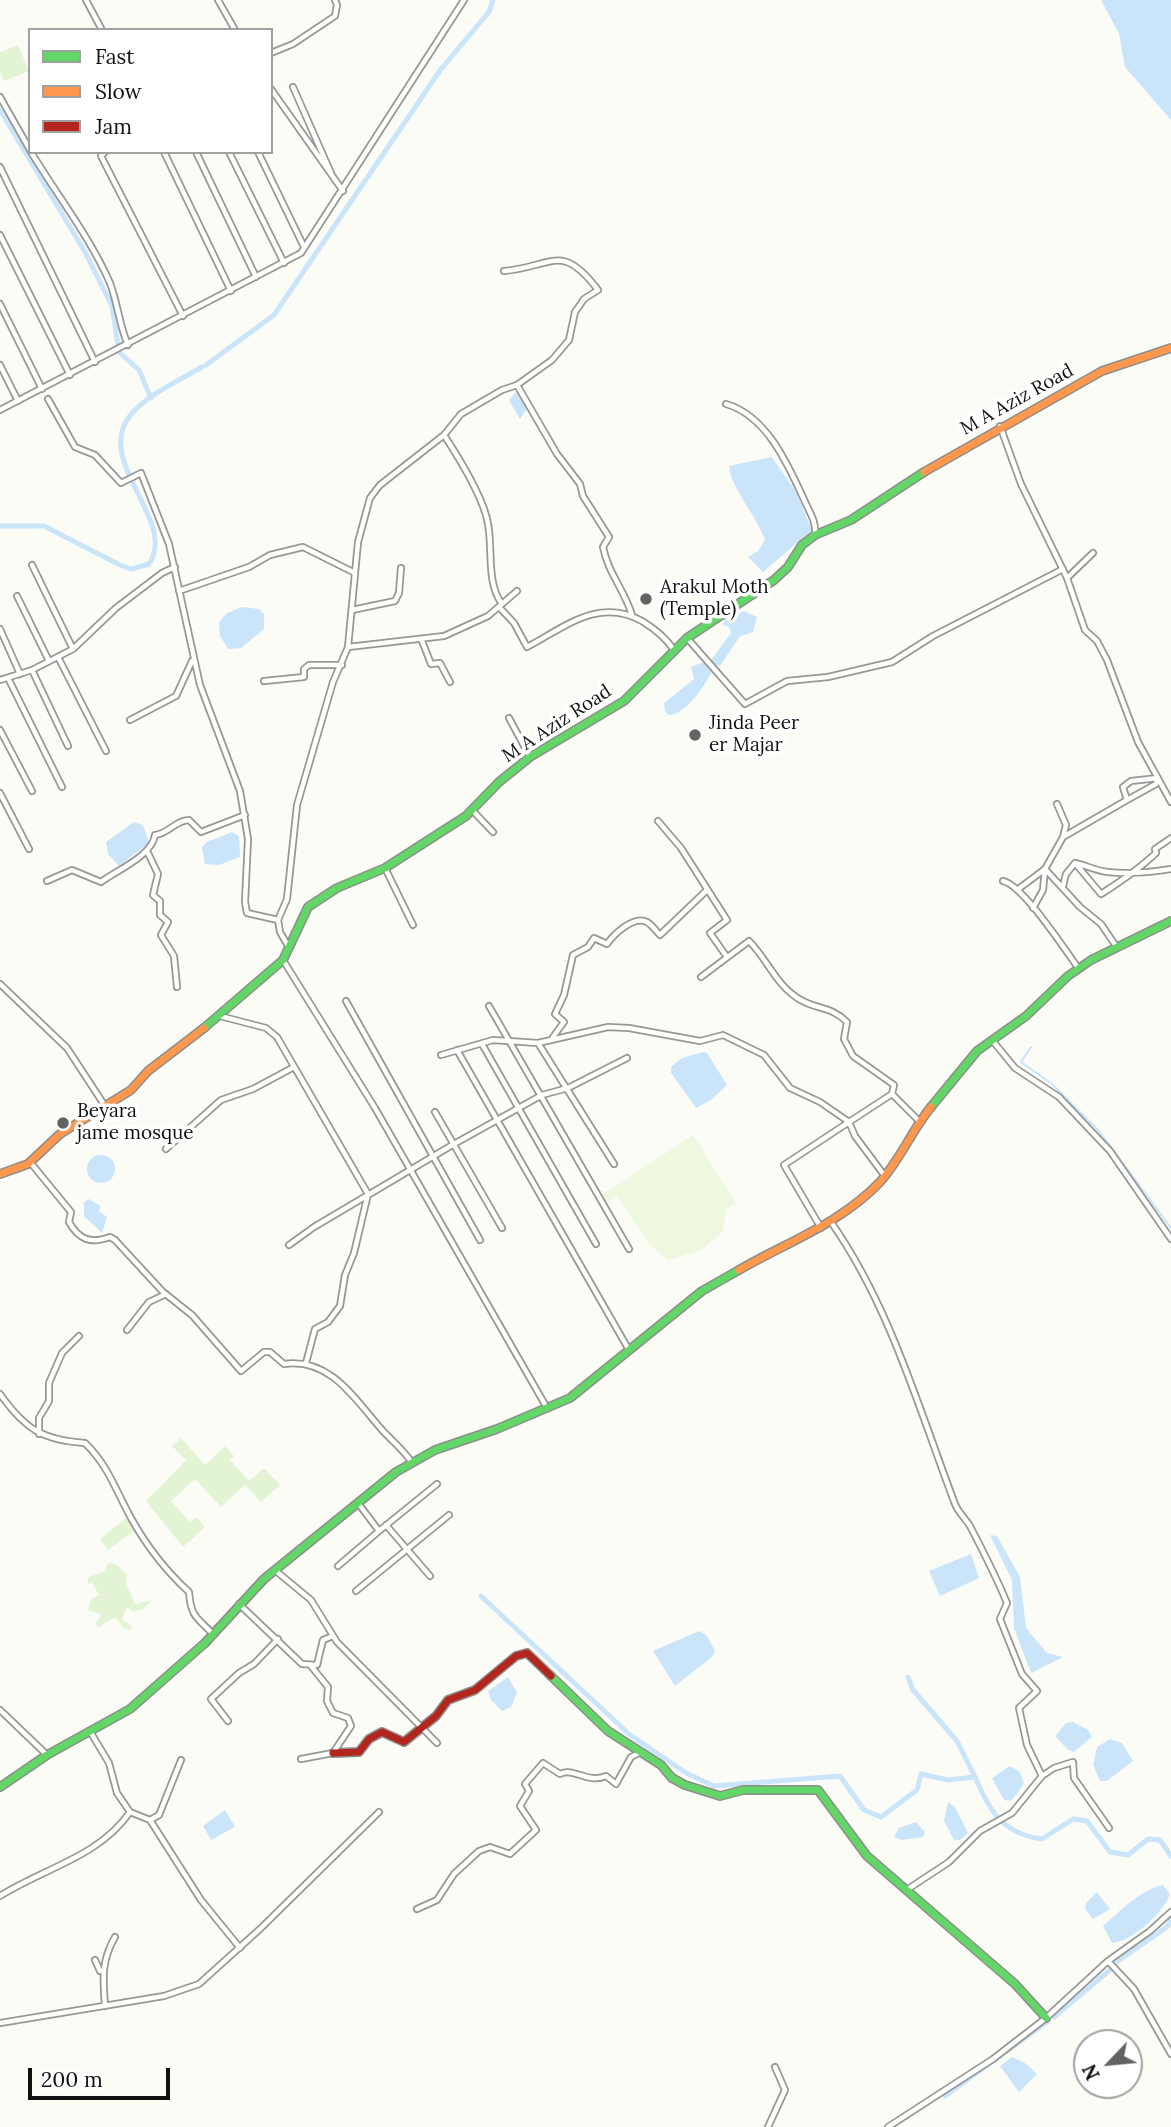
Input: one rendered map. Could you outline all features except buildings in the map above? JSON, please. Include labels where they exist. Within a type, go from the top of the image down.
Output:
[{"type":"street","points":[[86,0],[101,28]]},
{"type":"street","points":[[218,0],[234,28]]},
{"type":"street","points":[[273,53],[293,44],[335,16],[335,0]]},
{"type":"street","points":[[0,410],[301,253],[464,0]]},
{"type":"street","points":[[293,87],[331,174]]},
{"type":"street","points":[[273,92],[343,191]]},
{"type":"street","points":[[0,97],[28,147]]},
{"type":"street","points":[[32,154],[63,200],[109,281],[118,306],[120,329],[128,345]]},
{"type":"street","points":[[103,154],[101,156],[183,316]]},
{"type":"street","points":[[165,154],[231,291]]},
{"type":"street","points":[[197,154],[256,277]]},
{"type":"street","points":[[230,154],[284,263]]},
{"type":"street","points":[[259,154],[305,248]]},
{"type":"street","points":[[0,167],[95,362]]},
{"type":"street","points":[[0,235],[70,375]]},
{"type":"street","points":[[288,946],[279,932],[278,920],[287,899],[297,805],[316,748],[333,682],[348,647],[358,542],[373,492],[444,435],[461,414],[517,385],[552,360],[569,340],[575,312],[584,299],[598,290],[584,271],[560,260],[547,260],[504,271]]},
{"type":"street","points":[[0,304],[42,389]]},
{"type":"street","name":"M A Aziz Road","points":[[284,960],[288,946],[308,907],[337,888],[385,868],[473,811],[499,782],[530,757],[624,701],[687,638],[774,580],[788,567],[802,545],[815,535],[828,532],[851,520],[953,453],[1102,371],[1171,348]]},
{"type":"street","points":[[0,365],[18,401]]},
{"type":"street","points":[[517,385],[557,454],[580,484],[583,496],[609,537],[603,547],[606,564],[625,590],[632,615]]},
{"type":"street","points":[[48,399],[71,443],[94,455],[121,483],[141,473],[163,523],[192,659],[245,815],[247,913],[278,920]]},
{"type":"street","points":[[726,404],[737,407],[757,422],[769,437],[801,489],[816,524],[815,535]]},
{"type":"street","points":[[1000,426],[1021,484],[1068,578],[1085,630],[1097,641],[1107,660],[1138,742],[1171,802]]},
{"type":"street","points":[[444,435],[489,525],[496,595],[527,647],[578,618],[606,612],[626,612],[653,628],[675,651]]},
{"type":"street","points":[[179,591],[249,567],[270,555],[303,547],[355,573]]},
{"type":"street","points":[[1068,578],[1093,554]]},
{"type":"street","points":[[32,565],[73,649]]},
{"type":"street","points":[[0,680],[32,670],[73,649],[116,608],[174,567]]},
{"type":"street","points":[[352,610],[395,601],[399,593],[401,568]]},
{"type":"street","points":[[687,638],[745,704],[787,681],[828,677],[892,662],[933,636],[1063,569]]},
{"type":"street","points":[[348,647],[422,640],[469,626],[517,591]]},
{"type":"street","points":[[17,596],[49,661]]},
{"type":"street","points":[[0,629],[20,674]]},
{"type":"street","points":[[422,640],[431,664],[440,663],[450,682]]},
{"type":"street","points":[[58,657],[106,751]]},
{"type":"street","points":[[130,720],[176,696],[192,659]]},
{"type":"street","points":[[264,681],[304,677],[303,669],[309,666],[342,665]]},
{"type":"street","points":[[32,670],[68,746]]},
{"type":"street","points":[[8,678],[62,787]]},
{"type":"street","points":[[509,718],[530,757]]},
{"type":"street","points":[[0,730],[32,791]]},
{"type":"street","points":[[1063,837],[1156,784],[1158,778]]},
{"type":"street","points":[[1127,800],[1123,787],[1130,781],[1158,778]]},
{"type":"street","points":[[0,793],[29,849]]},
{"type":"street","points":[[1017,890],[1045,869],[1063,837],[1066,825],[1057,804]]},
{"type":"street","points":[[473,811],[493,832]]},
{"type":"street","points":[[47,881],[72,870],[101,882],[147,851],[155,835],[161,835],[185,820],[189,820],[201,832],[245,815]]},
{"type":"street","points":[[658,821],[681,848],[727,920],[710,933],[727,957]]},
{"type":"street","points":[[1074,863],[1101,894],[1127,878],[1171,838]]},
{"type":"street","points":[[147,851],[158,874],[153,895],[160,901],[160,915],[168,922],[161,935],[174,956],[177,987]]},
{"type":"street","points":[[1062,887],[1066,874],[1074,863]]},
{"type":"street","points":[[1074,863],[1105,872],[1171,869]]},
{"type":"street","points":[[385,868],[413,925]]},
{"type":"street","points":[[1045,869],[1080,907],[1101,924],[1116,946]]},
{"type":"street","points":[[1033,908],[1043,890],[1045,869]]},
{"type":"street","points":[[1003,881],[1017,890],[1033,908],[1079,969]]},
{"type":"street","points":[[553,1038],[564,1022],[555,1014],[564,995],[573,955],[588,947],[593,938],[607,944],[617,932],[641,921],[646,922],[660,935],[707,890]]},
{"type":"street","points":[[0,1787],[47,1755],[130,1709],[213,1634],[240,1604],[276,1571],[358,1503],[412,1463],[435,1450],[570,1398],[702,1291],[766,1254],[821,1228],[850,1209],[885,1175],[919,1121],[962,1066],[1026,1016],[1079,969],[1116,946],[1171,921]]},
{"type":"street","points":[[701,977],[749,941],[784,988],[814,1007],[830,1008],[841,1015],[847,1022],[844,1039],[853,1056],[894,1085],[892,1094],[784,1166],[821,1228]]},
{"type":"street","points":[[0,1174],[30,1162],[60,1134],[131,1090],[148,1071],[220,1016],[284,960],[411,1170],[547,1408]]},
{"type":"street","points":[[0,985],[67,1048],[105,1106]]},
{"type":"street","points":[[346,1001],[480,1240]]},
{"type":"street","points":[[489,1006],[629,1249]]},
{"type":"street","points":[[220,1016],[265,1028],[277,1037],[368,1194],[354,1253],[345,1275],[340,1306],[328,1322],[316,1329],[306,1363]]},
{"type":"street","points":[[441,1055],[482,1044],[509,1041],[538,1043],[621,1027],[700,1041],[723,1035],[764,1055],[790,1088],[820,1102],[849,1122],[855,1136],[885,1175]]},
{"type":"street","points":[[992,1040],[1015,1068],[1059,1097],[1110,1152],[1171,1239]]},
{"type":"street","points":[[538,1043],[568,1088],[602,1150],[614,1164]]},
{"type":"street","points":[[482,1044],[596,1244]]},
{"type":"street","points":[[457,1050],[629,1351]]},
{"type":"street","points":[[289,1245],[368,1194],[542,1095],[568,1088],[626,1058]]},
{"type":"street","points":[[166,1149],[221,1100],[295,1067]]},
{"type":"street","points":[[892,1094],[919,1121]]},
{"type":"street","points":[[435,1112],[502,1228]]},
{"type":"street","points":[[30,1162],[71,1212],[69,1222],[74,1231],[84,1240],[99,1241],[110,1237],[166,1294],[192,1315],[241,1371],[264,1352],[270,1352],[284,1364],[306,1363],[337,1379],[364,1406],[412,1463]]},
{"type":"street","points":[[831,1222],[859,1264],[875,1298],[927,1421],[957,1508],[990,1564],[1007,1603],[1000,1619],[1022,1674],[1037,1691],[1019,1708],[1019,1722],[1042,1776]]},
{"type":"street","points":[[127,1330],[149,1302],[166,1294]]},
{"type":"street","points":[[39,1434],[39,1418],[49,1401],[50,1383],[62,1353],[79,1336]]},
{"type":"street","points":[[0,1394],[11,1410],[39,1434],[54,1441],[85,1443],[103,1460],[132,1520],[167,1572],[189,1592],[190,1608],[199,1624],[213,1634]]},
{"type":"street","points":[[338,1566],[437,1484]]},
{"type":"street","points":[[358,1503],[379,1531]]},
{"type":"street","points":[[356,1591],[449,1515]]},
{"type":"street","points":[[386,1525],[430,1576]]},
{"type":"street","points":[[276,1571],[311,1600],[333,1636],[397,1699],[420,1729],[437,1743]]},
{"type":"street","points":[[240,1604],[302,1664],[317,1665],[323,1640],[333,1636]]},
{"type":"street","points":[[228,1721],[211,1699],[239,1673],[254,1664],[278,1639]]},
{"type":"street","points":[[301,1759],[359,1752],[369,1739],[382,1732],[404,1742],[448,1700],[475,1689],[516,1656],[527,1653],[608,1731],[661,1765],[672,1778],[711,1795],[743,1790],[818,1790],[867,1856],[1015,1984],[1046,2018]]},
{"type":"street","points":[[311,1666],[328,1687],[327,1701],[333,1713],[348,1718],[351,1726],[333,1754]]},
{"type":"street","points":[[0,1710],[47,1755]]},
{"type":"street","points":[[91,1733],[109,1762],[117,1793],[130,1812],[150,1820],[201,1900],[240,1948]]},
{"type":"street","points":[[417,1909],[437,1900],[454,1874],[479,1851],[490,1847],[510,1854],[536,1830],[520,1805],[529,1791],[525,1784],[543,1763],[560,1774],[571,1772],[590,1780],[606,1776],[615,1784],[631,1757],[639,1753]]},
{"type":"street","points":[[150,1820],[159,1815],[181,1760]]},
{"type":"street","points":[[908,1889],[949,1862],[980,1831],[1012,1813],[1042,1776],[1054,1768],[1073,1762],[1074,1778],[1109,1828]]},
{"type":"street","points":[[0,1896],[50,1873],[96,1846],[120,1827],[130,1812]]},
{"type":"street","points":[[0,2023],[164,1996],[199,1984],[240,1948],[379,1812]]},
{"type":"street","points":[[888,2127],[993,2059],[1046,2018],[1108,1961],[1150,1931],[1171,1912]]},
{"type":"street","points":[[105,2006],[102,1975],[105,1954],[115,1937]]},
{"type":"street","points":[[95,1960],[102,1975]]},
{"type":"street","points":[[1108,1961],[1134,1990],[1171,2054]]},
{"type":"street","points":[[768,2127],[786,2090],[775,2067]]},
{"type":"green space","points":[[18,45],[28,71],[4,81],[0,72],[0,52]]},
{"type":"green space","points":[[693,1135],[736,1203],[726,1209],[723,1231],[702,1250],[668,1260],[650,1245],[617,1196],[607,1203],[602,1195]]},
{"type":"green space","points":[[181,1438],[205,1465],[225,1446],[234,1456],[230,1460],[249,1481],[264,1468],[280,1485],[261,1502],[245,1485],[221,1507],[195,1479],[171,1501],[190,1522],[197,1517],[205,1527],[183,1547],[146,1501],[186,1460],[172,1446]]},
{"type":"green space","points":[[126,1518],[135,1530],[108,1550],[100,1539]]},
{"type":"green space","points":[[109,1563],[115,1564],[127,1574],[126,1584],[135,1604],[152,1600],[143,1609],[133,1612],[127,1607],[122,1619],[132,1626],[130,1630],[123,1628],[118,1620],[113,1618],[97,1628],[96,1622],[102,1615],[88,1610],[91,1599],[99,1595],[92,1583],[88,1584],[88,1577],[104,1572]]},
{"type":"water","points":[[1101,0],[1171,0],[1171,120],[1125,67],[1119,34]]},
{"type":"water","points":[[516,392],[528,407],[520,419],[509,400]]},
{"type":"water","points":[[772,457],[796,492],[812,530],[763,572],[748,557],[758,551],[765,540],[734,483],[729,466]]},
{"type":"water","points":[[242,607],[259,609],[264,614],[264,629],[241,648],[228,649],[220,636],[219,622],[227,613]]},
{"type":"water","points":[[744,611],[757,617],[753,632],[740,636],[720,666],[713,665],[711,660],[731,633],[729,627],[722,624],[725,622],[723,618],[730,618]]},
{"type":"water","points":[[704,662],[712,672],[688,705],[669,715],[665,712],[664,703],[694,679],[691,667]]},
{"type":"water","points":[[134,822],[143,825],[149,843],[119,866],[108,854],[106,842]]},
{"type":"water","points":[[232,832],[239,836],[240,857],[219,865],[205,864],[202,847],[207,842]]},
{"type":"water","points":[[707,1053],[727,1085],[711,1100],[696,1108],[671,1073],[671,1067],[682,1058]]},
{"type":"water","points":[[101,1155],[111,1159],[115,1169],[111,1179],[101,1183],[91,1179],[87,1169],[91,1159]]},
{"type":"water","points":[[89,1199],[100,1206],[99,1211],[107,1217],[102,1233],[84,1216],[84,1202]]},
{"type":"water","points":[[990,1535],[997,1536],[1020,1577],[1026,1628],[1047,1653],[1063,1657],[1031,1673],[1014,1628],[1012,1580]]},
{"type":"water","points":[[971,1554],[979,1578],[940,1596],[929,1571]]},
{"type":"water","points":[[699,1631],[707,1636],[715,1651],[713,1656],[675,1686],[653,1651]]},
{"type":"water","points":[[508,1677],[517,1693],[511,1707],[502,1711],[491,1700],[488,1691]]},
{"type":"water","points":[[1073,1722],[1088,1730],[1092,1737],[1074,1752],[1067,1749],[1055,1736],[1066,1723]]},
{"type":"water","points":[[1110,1739],[1122,1743],[1133,1761],[1107,1781],[1100,1781],[1093,1765],[1097,1747]]},
{"type":"water","points":[[1010,1766],[1020,1772],[1024,1784],[1011,1801],[1004,1800],[992,1778]]},
{"type":"water","points":[[948,1802],[955,1807],[968,1833],[960,1840],[954,1840],[944,1821]]},
{"type":"water","points":[[225,1810],[235,1827],[211,1840],[203,1826]]},
{"type":"water","points":[[916,1822],[925,1832],[923,1837],[902,1840],[894,1837],[899,1828]]},
{"type":"water","points":[[1163,1885],[1170,1894],[1154,1917],[1138,1932],[1112,1943],[1103,1926],[1138,1896]]},
{"type":"water","points":[[1097,1892],[1110,1909],[1093,1919],[1085,1909],[1086,1903]]},
{"type":"water","points":[[1012,2057],[1025,2063],[1037,2074],[1019,2092],[1000,2066]]},
{"type":"waterway","points":[[206,365],[274,315],[441,69],[489,12],[493,0]]},
{"type":"waterway","points":[[0,110],[85,252],[112,306],[119,352],[139,370],[151,398]]},
{"type":"waterway","points":[[0,526],[44,526],[131,569],[149,564],[155,547],[153,528],[127,469],[121,449],[122,430],[140,405],[202,367]]},
{"type":"waterway","points":[[1031,1047],[1021,1062],[1052,1084],[1099,1131],[1171,1228]]},
{"type":"waterway","points":[[481,1596],[629,1734],[686,1773],[714,1786],[840,1776],[864,1810],[881,1817],[917,1790],[921,1774],[948,1780],[975,1777],[992,1810],[1016,1832],[1042,1839],[1073,1819],[1087,1821],[1110,1852],[1128,1855],[1148,1839],[1160,1840],[1171,1856]]},
{"type":"waterway","points":[[908,1677],[913,1690],[957,1741],[975,1777]]},
{"type":"waterway","points":[[1118,1961],[1167,1927],[1171,1921]]},
{"type":"waterway","points":[[1054,2017],[1110,1970]]},
{"type":"waterway","points":[[945,2096],[1048,2021]]},
{"type":"traffic: fast","points":[[204,1028],[283,960],[308,907],[337,888],[385,868],[466,816],[499,782],[530,757],[624,701],[687,638],[774,580],[788,567],[802,545],[815,535],[851,520],[924,472]]},
{"type":"traffic: fast","points":[[931,1107],[977,1051],[1026,1016],[1068,976],[1091,960],[1171,921]]},
{"type":"traffic: fast","points":[[0,1787],[47,1755],[130,1709],[205,1643],[264,1579],[396,1472],[435,1450],[497,1429],[570,1398],[702,1291],[739,1270]]},
{"type":"traffic: fast","points":[[551,1676],[608,1731],[661,1765],[672,1778],[685,1785],[720,1796],[743,1790],[818,1790],[867,1856],[1015,1984],[1046,2018]]},
{"type":"traffic: slow","points":[[924,472],[1102,371],[1171,348]]},
{"type":"traffic: slow","points":[[0,1174],[28,1164],[60,1134],[131,1090],[148,1071],[204,1028]]},
{"type":"traffic: slow","points":[[739,1270],[830,1221],[864,1197],[887,1173],[931,1107]]},
{"type":"traffic: jam","points":[[333,1753],[359,1752],[369,1739],[382,1732],[404,1742],[436,1716],[448,1700],[475,1690],[516,1656],[527,1653],[551,1676]]},
{"type":"place","name":"Arakul Moth (Temple)","points":[[646,599]]},
{"type":"place","name":"Jinda Peer er Majar","points":[[695,735]]},
{"type":"place","name":"Beyara jame mosque","points":[[63,1123]]}]
